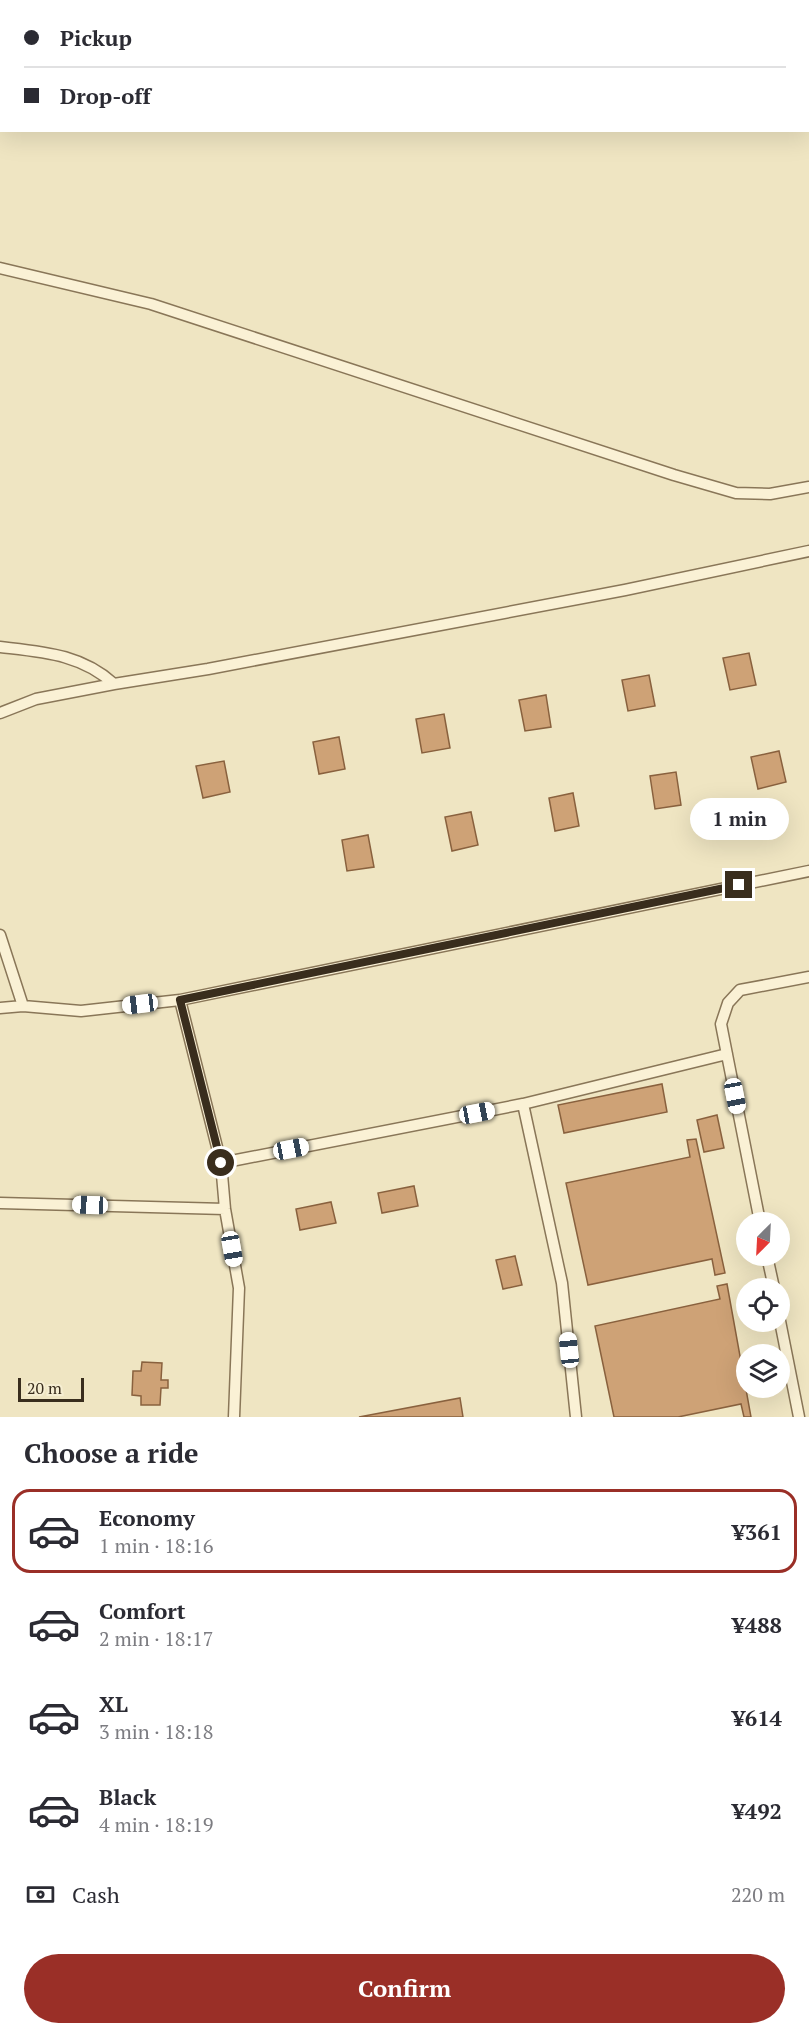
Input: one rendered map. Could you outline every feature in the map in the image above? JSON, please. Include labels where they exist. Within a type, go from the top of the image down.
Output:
[{"type":"lane","points":[[0,268],[151,304],[662,471],[736,493],[770,494],[809,487]]},
{"type":"lane","points":[[0,712],[36,699],[602,595],[809,551]]},
{"type":"lane","points":[[0,646],[54,653],[98,669],[114,684]]},
{"type":"lane","points":[[0,1008],[23,1006],[81,1011],[180,1000],[809,871]]},
{"type":"lane","points":[[0,935],[23,1006]]},
{"type":"lane","points":[[758,1212],[721,1024],[728,1003],[740,990],[809,976]]},
{"type":"lane","points":[[180,1000],[221,1163],[225,1209],[239,1288],[234,1417]]},
{"type":"lane","points":[[221,1163],[523,1104],[727,1054]]},
{"type":"lane","points":[[523,1104],[562,1283],[576,1417]]},
{"type":"lane","points":[[0,1203],[225,1209]]},
{"type":"lane","points":[[782,1332],[799,1417]]},
{"type":"building","points":[[749,653],[756,685],[730,690],[723,658]]},
{"type":"building","points":[[649,675],[655,706],[628,711],[622,680]]},
{"type":"building","points":[[546,695],[551,727],[525,731],[519,700]]},
{"type":"building","points":[[444,714],[450,748],[422,753],[416,719]]},
{"type":"building","points":[[339,737],[345,769],[319,774],[313,742]]},
{"type":"building","points":[[779,751],[786,782],[758,789],[751,757]]},
{"type":"building","points":[[224,761],[230,792],[203,798],[196,766]]},
{"type":"building","points":[[676,772],[681,805],[655,809],[650,776]]},
{"type":"building","points":[[573,793],[579,826],[555,831],[549,798]]},
{"type":"building","points":[[471,812],[478,845],[452,851],[445,817]]},
{"type":"building","points":[[368,835],[374,867],[347,871],[342,840]]},
{"type":"building","points":[[662,1084],[667,1112],[564,1133],[558,1105]]},
{"type":"building","points":[[717,1115],[724,1148],[704,1152],[697,1120]]},
{"type":"building","points":[[696,1139],[725,1273],[715,1275],[712,1259],[588,1285],[566,1183],[690,1157],[687,1140]]},
{"type":"building","points":[[414,1186],[418,1206],[382,1213],[378,1193]]},
{"type":"building","points":[[331,1202],[336,1223],[300,1230],[296,1209]]},
{"type":"building","points":[[515,1256],[522,1285],[503,1289],[496,1260]]},
{"type":"building","points":[[727,1284],[738,1344],[736,1344],[736,1398],[748,1398],[751,1417],[744,1417],[741,1404],[678,1417],[614,1417],[595,1326],[720,1299],[717,1286]]},
{"type":"building","points":[[142,1362],[162,1363],[161,1380],[168,1380],[168,1388],[161,1388],[160,1405],[141,1405],[141,1396],[132,1395],[133,1371],[141,1371]]},
{"type":"building","points":[[460,1398],[463,1417],[359,1417]]},
{"type":"route","points":[[221,1163],[180,1000],[739,885]]}]
